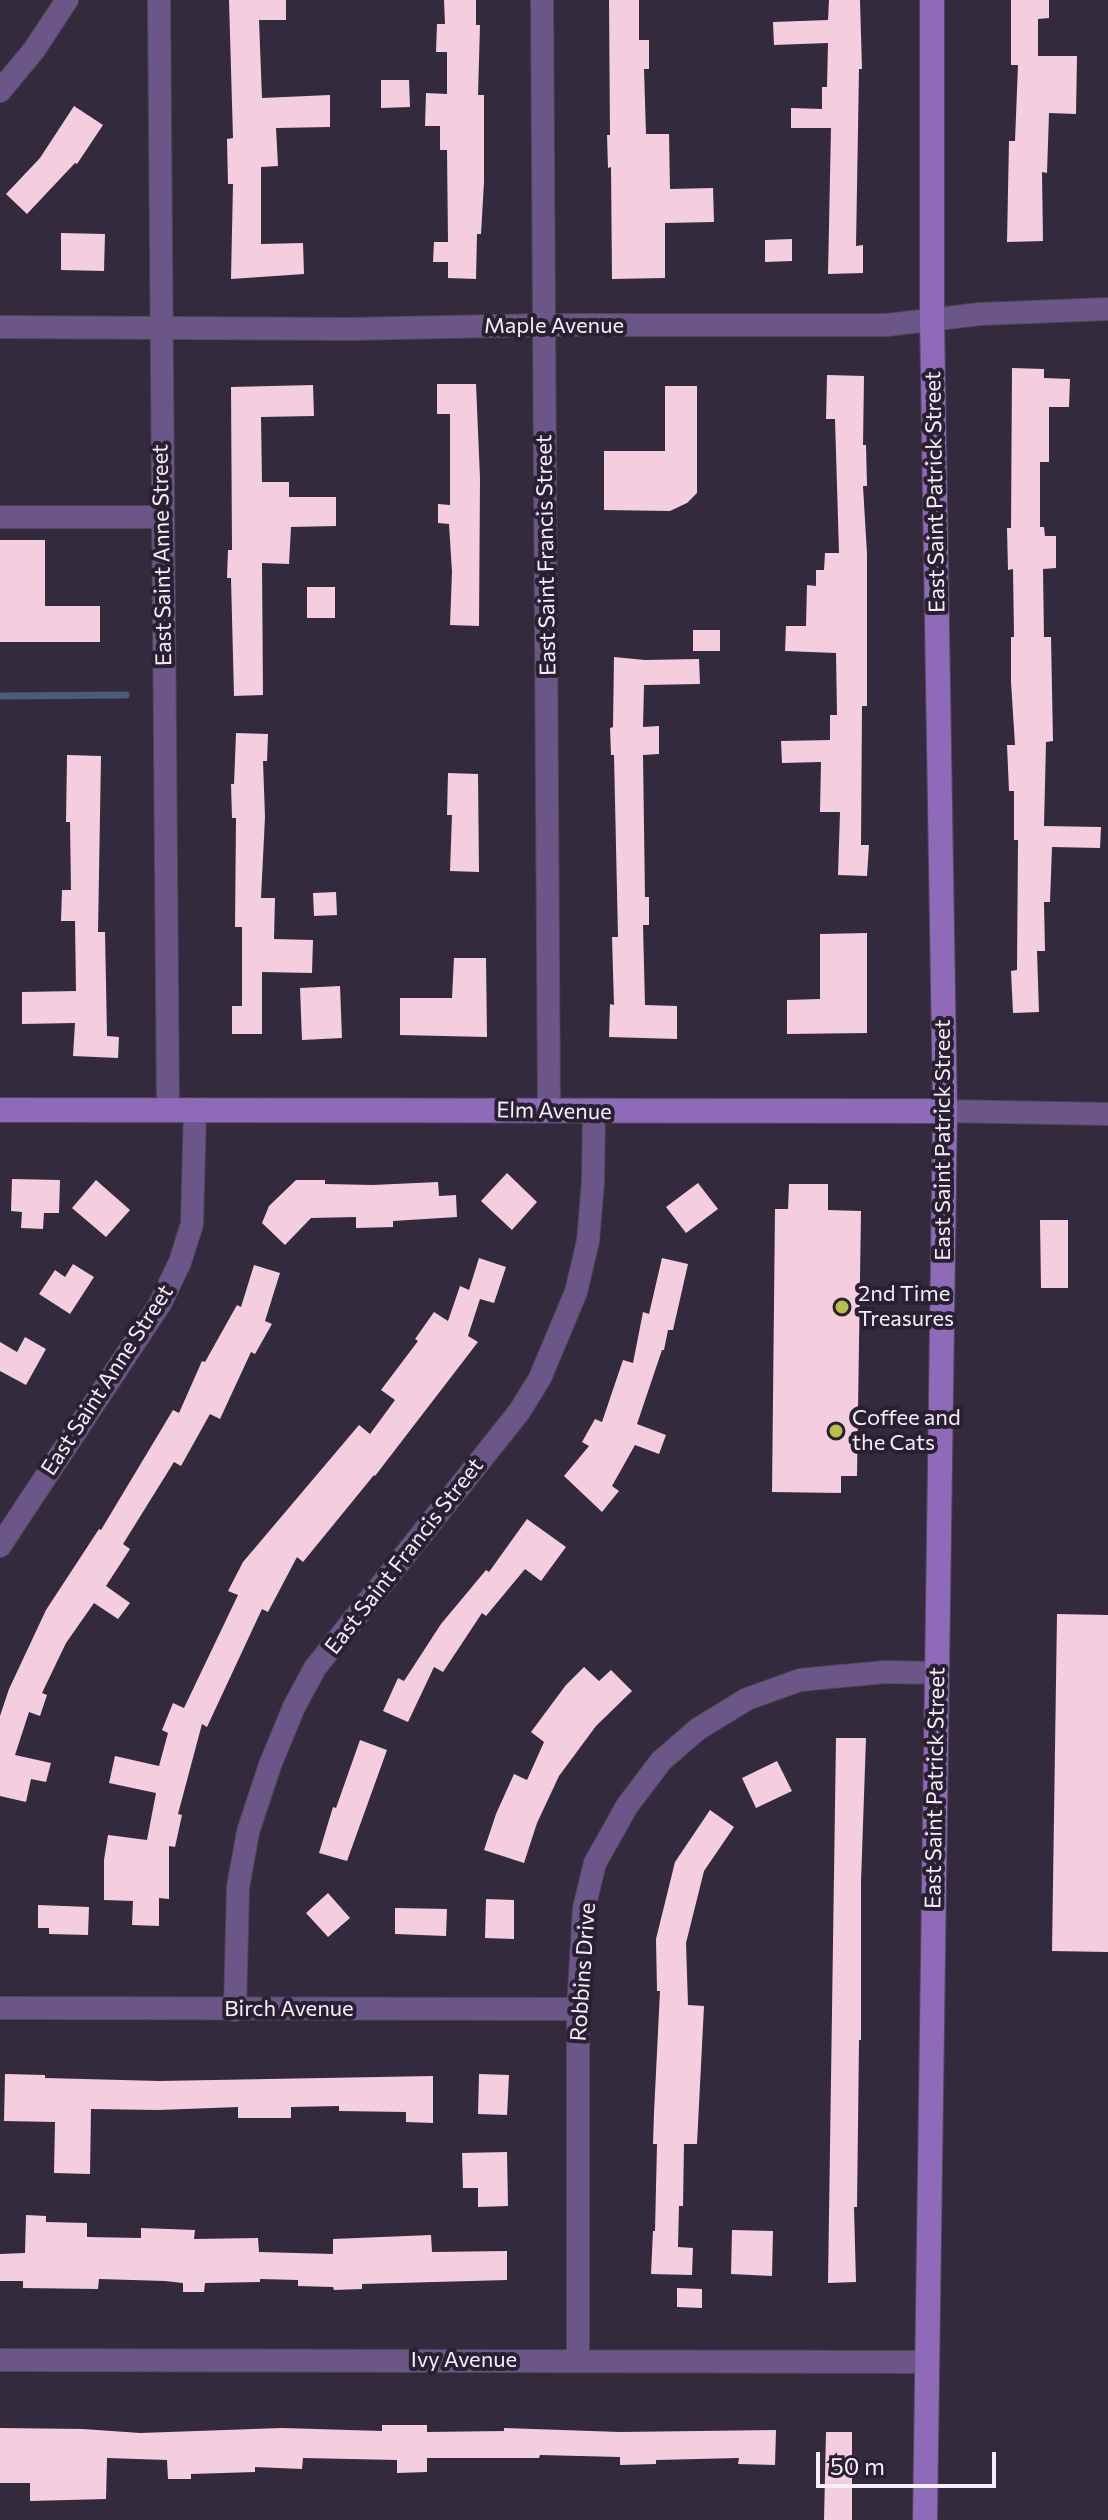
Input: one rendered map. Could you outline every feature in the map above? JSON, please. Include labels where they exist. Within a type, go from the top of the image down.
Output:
[{"type":"main road","name":"East Saint Patrick Street","points":[[925,2520],[945,1111],[932,319],[932,0]]},
{"type":"main road","name":"Elm Avenue","points":[[0,1110],[945,1111]]},
{"type":"street","points":[[0,91],[34,50],[67,0]]},
{"type":"street","name":"East Saint Anne Street","points":[[159,0],[168,1110]]},
{"type":"street","name":"East Saint Francis Street","points":[[542,0],[549,1110]]},
{"type":"street","name":"Maple Avenue","points":[[0,327],[350,329],[543,325],[887,325],[980,314],[1108,309]]},
{"type":"street","points":[[0,517],[162,517]]},
{"type":"street","name":"East Saint Anne Street","points":[[0,1546],[160,1304],[180,1262],[192,1224],[195,1110]]},
{"type":"street","name":"Elm Avenue","points":[[945,1111],[1108,1114]]},
{"type":"street","name":"East Saint Francis Street","points":[[235,2010],[238,1887],[248,1832],[270,1765],[294,1707],[315,1668],[519,1412],[540,1378],[576,1292],[588,1241],[594,1112]]},
{"type":"street","name":"Robbins Drive","points":[[578,2359],[578,2009],[584,1908],[595,1863],[627,1806],[661,1761],[698,1729],[747,1699],[800,1680],[885,1672],[936,1673]]},
{"type":"street","name":"Birch Avenue","points":[[0,2008],[578,2009]]},
{"type":"street","name":"Ivy Avenue","points":[[0,2360],[928,2362]]},
{"type":"building","points":[[229,0],[286,0],[286,20],[259,20],[262,98],[330,95],[330,127],[276,128],[278,166],[261,167],[261,244],[303,243],[304,274],[231,279],[233,184],[228,184],[227,139],[233,138]]},
{"type":"building","points":[[444,0],[476,0],[476,25],[480,25],[478,95],[484,95],[484,182],[481,234],[477,234],[476,279],[448,278],[448,262],[433,262],[434,242],[448,242],[447,150],[440,150],[440,126],[425,126],[426,93],[447,94],[447,52],[436,52],[437,24],[445,24]]},
{"type":"building","points":[[609,0],[639,0],[639,40],[649,40],[649,69],[644,69],[646,134],[669,134],[670,189],[713,188],[714,222],[665,223],[665,278],[612,279],[611,167],[608,168],[607,135],[610,135]]},
{"type":"building","points":[[829,0],[860,0],[862,69],[859,69],[856,246],[863,245],[863,273],[828,274],[831,128],[791,128],[791,108],[822,109],[822,87],[827,87],[828,43],[774,45],[773,22],[828,20]]},
{"type":"building","points":[[1011,0],[1049,0],[1049,18],[1038,19],[1038,56],[1077,56],[1076,114],[1049,113],[1047,173],[1042,172],[1043,241],[1007,242],[1009,141],[1015,141],[1018,65],[1011,65]]},
{"type":"building","points":[[381,80],[409,80],[410,107],[381,108]]},
{"type":"building","points":[[74,106],[103,125],[77,164],[27,214],[6,194],[40,158]]},
{"type":"building","points":[[61,233],[105,234],[104,271],[61,270]]},
{"type":"building","points":[[792,239],[792,261],[765,262],[765,240]]},
{"type":"building","points":[[1012,368],[1044,369],[1044,378],[1070,379],[1069,407],[1049,407],[1049,462],[1040,462],[1040,527],[1044,527],[1045,536],[1056,536],[1056,568],[1043,569],[1044,637],[1051,637],[1053,741],[1046,742],[1044,826],[1101,827],[1100,848],[1052,847],[1050,902],[1044,902],[1045,951],[1037,951],[1039,1012],[1013,1013],[1011,971],[1017,970],[1018,840],[1014,840],[1014,791],[1009,791],[1007,745],[1015,745],[1011,682],[1013,569],[1008,570],[1007,528],[1011,528]]},
{"type":"building","points":[[827,375],[864,376],[867,706],[862,706],[861,845],[869,845],[867,876],[838,875],[840,812],[820,812],[821,762],[782,763],[781,741],[830,740],[830,715],[837,715],[836,653],[785,651],[786,626],[806,626],[807,585],[816,586],[816,570],[824,570],[825,553],[839,553],[835,419],[826,419]]},
{"type":"building","points":[[437,384],[476,384],[480,478],[479,626],[450,625],[452,572],[449,524],[438,523],[438,504],[450,505],[450,414],[437,414]]},
{"type":"building","points":[[313,385],[314,416],[261,417],[262,482],[289,482],[289,497],[336,497],[336,526],[291,527],[289,564],[262,563],[263,695],[234,696],[231,578],[227,578],[228,550],[232,550],[231,387]]},
{"type":"building","points":[[665,386],[697,386],[697,493],[687,503],[670,511],[604,510],[604,451],[665,451]]},
{"type":"building","points":[[0,540],[45,540],[45,606],[100,606],[100,642],[0,642]]},
{"type":"building","points":[[307,587],[335,587],[335,618],[307,618]]},
{"type":"building","points":[[693,630],[720,630],[720,651],[693,651]]},
{"type":"building","points":[[614,657],[699,659],[700,684],[644,685],[643,727],[659,726],[659,754],[643,755],[645,897],[649,897],[649,925],[643,925],[645,1005],[677,1006],[677,1039],[609,1037],[610,1004],[614,1005],[612,937],[618,937],[614,755],[611,755],[610,728],[613,727]]},
{"type":"building","points":[[236,733],[268,734],[267,761],[263,761],[265,817],[261,898],[275,898],[274,939],[313,940],[312,973],[262,972],[262,1034],[232,1034],[232,1006],[242,1006],[242,927],[235,927],[236,818],[232,818],[231,784],[234,784]]},
{"type":"building","points":[[67,755],[101,756],[98,932],[105,932],[107,1036],[119,1037],[118,1058],[73,1056],[75,1023],[22,1024],[22,992],[76,991],[75,921],[61,921],[62,890],[71,890],[70,822],[66,822]]},
{"type":"building","points":[[448,773],[478,774],[479,872],[450,871],[452,815],[447,815]]},
{"type":"building","points":[[336,892],[337,915],[314,916],[313,893]]},
{"type":"building","points":[[867,933],[867,1033],[787,1034],[787,1000],[820,999],[820,934]]},
{"type":"building","points":[[454,958],[486,958],[487,1037],[400,1035],[400,998],[452,998]]},
{"type":"building","points":[[340,986],[342,1038],[302,1040],[300,988]]},
{"type":"building","points":[[507,1173],[537,1202],[512,1230],[481,1201]]},
{"type":"building","points":[[12,1179],[60,1180],[59,1213],[44,1213],[43,1229],[21,1228],[22,1212],[11,1211]]},
{"type":"building","points":[[96,1180],[130,1210],[106,1237],[72,1208]]},
{"type":"building","points":[[296,1180],[373,1185],[438,1182],[439,1196],[456,1195],[457,1217],[393,1221],[393,1227],[356,1228],[356,1217],[311,1218],[285,1245],[262,1223],[269,1206]]},
{"type":"building","points":[[698,1183],[718,1209],[686,1233],[666,1207]]},
{"type":"building","points":[[789,1184],[828,1184],[828,1210],[861,1211],[857,1476],[841,1476],[841,1493],[772,1492],[775,1209],[788,1209]]},
{"type":"building","points":[[1040,1220],[1068,1220],[1068,1288],[1041,1288]]},
{"type":"building","points":[[479,1258],[506,1267],[494,1303],[480,1299],[468,1336],[478,1342],[375,1476],[303,1562],[297,1557],[268,1612],[262,1609],[207,1727],[202,1724],[178,1814],[182,1815],[175,1847],[169,1846],[169,1899],[159,1898],[159,1926],[132,1925],[133,1901],[104,1900],[104,1860],[108,1835],[147,1840],[156,1793],[109,1783],[115,1756],[159,1766],[168,1733],[162,1730],[173,1703],[184,1708],[238,1595],[228,1591],[243,1562],[359,1425],[370,1434],[395,1400],[381,1390],[418,1341],[415,1339],[434,1312],[448,1321],[460,1286],[469,1290]]},
{"type":"building","points":[[662,1258],[688,1264],[673,1330],[668,1330],[664,1350],[637,1424],[666,1435],[659,1454],[635,1445],[612,1486],[619,1491],[602,1512],[564,1476],[589,1446],[582,1442],[595,1419],[602,1422],[623,1360],[633,1363],[643,1312],[649,1314]]},
{"type":"building","points":[[73,1264],[94,1277],[70,1314],[39,1294],[55,1270],[65,1277]]},
{"type":"building","points":[[254,1265],[280,1273],[265,1321],[272,1324],[255,1354],[251,1352],[220,1419],[210,1414],[181,1466],[174,1462],[123,1544],[130,1549],[106,1586],[130,1603],[118,1619],[94,1603],[66,1643],[42,1693],[47,1695],[40,1716],[29,1712],[15,1755],[51,1763],[46,1782],[31,1779],[26,1802],[0,1796],[0,1716],[9,1689],[46,1610],[101,1530],[173,1410],[179,1413],[202,1361],[205,1362],[237,1305],[241,1307]]},
{"type":"building","points":[[25,1337],[46,1349],[26,1385],[0,1371],[0,1342],[17,1352]]},
{"type":"building","points":[[527,1519],[566,1547],[541,1581],[525,1569],[486,1616],[482,1613],[443,1672],[434,1667],[408,1722],[383,1711],[398,1678],[404,1681],[441,1624],[486,1570],[489,1572]]},
{"type":"building","points":[[1057,1614],[1108,1615],[1108,1952],[1052,1951]]},
{"type":"building","points":[[584,1667],[599,1681],[611,1670],[632,1691],[596,1726],[559,1776],[537,1823],[524,1863],[484,1850],[514,1774],[527,1780],[544,1742],[531,1732],[566,1685]]},
{"type":"building","points":[[836,1738],[866,1738],[857,2207],[854,2207],[856,2282],[828,2283]]},
{"type":"building","points":[[360,1740],[387,1750],[347,1861],[319,1853],[333,1807],[336,1808]]},
{"type":"building","points":[[777,1761],[792,1791],[756,1808],[742,1778]]},
{"type":"building","points":[[710,1810],[734,1827],[704,1871],[686,1943],[688,2005],[704,2006],[697,2144],[684,2144],[683,2206],[679,2206],[678,2247],[693,2248],[692,2275],[651,2274],[655,2231],[657,2144],[653,2144],[660,1991],[657,1991],[656,1939],[675,1862]]},
{"type":"building","points":[[328,1893],[350,1918],[328,1937],[306,1913]]},
{"type":"building","points":[[486,1899],[514,1900],[514,1939],[485,1938]]},
{"type":"building","points":[[38,1905],[89,1907],[88,1935],[49,1934],[49,1928],[38,1928]]},
{"type":"building","points":[[395,1908],[447,1909],[446,1936],[395,1934]]},
{"type":"building","points":[[5,2074],[159,2081],[433,2076],[433,2123],[406,2122],[406,2112],[339,2111],[339,2106],[291,2107],[291,2118],[238,2118],[238,2107],[91,2109],[90,2174],[54,2173],[55,2122],[4,2121]]},
{"type":"building","points":[[479,2074],[509,2075],[507,2115],[478,2114]]},
{"type":"building","points":[[507,2152],[508,2206],[478,2207],[478,2188],[463,2188],[462,2153]]},
{"type":"building","points":[[26,2215],[46,2216],[46,2222],[87,2223],[87,2237],[141,2238],[141,2228],[195,2230],[194,2239],[258,2238],[259,2252],[333,2254],[333,2239],[431,2235],[432,2252],[507,2251],[507,2280],[362,2284],[362,2289],[334,2290],[333,2287],[298,2286],[298,2280],[260,2279],[260,2282],[205,2283],[204,2292],[183,2292],[183,2283],[99,2279],[98,2289],[23,2288],[23,2281],[0,2281],[0,2254],[25,2253]]},
{"type":"building","points":[[732,2230],[773,2231],[772,2276],[731,2274]]},
{"type":"building","points":[[677,2288],[702,2289],[702,2308],[677,2307]]},
{"type":"building","points":[[382,2425],[427,2425],[427,2432],[504,2431],[504,2428],[620,2432],[776,2430],[775,2465],[738,2464],[739,2458],[656,2460],[656,2464],[620,2465],[620,2457],[540,2455],[539,2458],[427,2458],[427,2472],[397,2473],[397,2460],[303,2458],[302,2469],[255,2467],[255,2472],[191,2474],[191,2479],[168,2479],[167,2460],[107,2458],[106,2499],[30,2501],[30,2483],[0,2483],[0,2428],[140,2433],[282,2428],[382,2431]]},
{"type":"building","points":[[826,2432],[852,2432],[852,2520],[824,2520]]},
{"type":"waterway","points":[[0,696],[126,695]]},
{"type":"place","name":"2nd Time Treasures","points":[[842,1307]]},
{"type":"place","name":"Coffee and the Cats","points":[[836,1431]]}]
